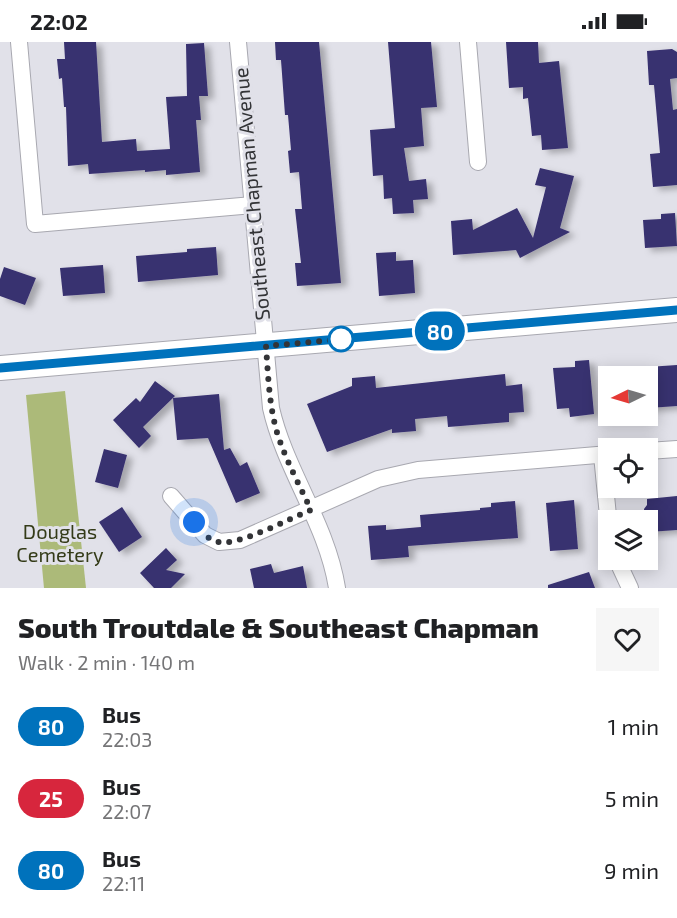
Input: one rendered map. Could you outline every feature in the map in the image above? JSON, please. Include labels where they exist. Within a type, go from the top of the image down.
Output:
[{"type":"main road","points":[[0,368],[677,310]]},
{"type":"street","points":[[19,42],[35,224],[253,205]]},
{"type":"street","name":"Southeast Chapman Avenue","points":[[238,42],[271,408],[281,445],[311,510],[334,570],[337,588]]},
{"type":"street","points":[[468,42],[478,162]]},
{"type":"street","points":[[658,450],[677,449]]},
{"type":"street","points":[[171,496],[205,535],[219,542],[240,540],[378,479],[395,474],[417,470],[598,456]]},
{"type":"street","points":[[622,570],[630,588]]},
{"type":"green space","name":"Douglas Cemetery","points":[[65,391],[86,588],[44,588],[26,395]]},
{"type":"building","points":[[64,42],[96,42],[102,142],[136,139],[137,151],[170,149],[166,97],[187,96],[186,44],[204,43],[208,96],[199,96],[201,120],[196,120],[200,172],[166,175],[166,170],[145,172],[145,170],[89,174],[88,164],[68,166],[66,107],[64,107],[62,78],[59,79],[57,59],[65,59]]},
{"type":"building","points":[[275,42],[319,42],[341,283],[297,286],[295,263],[301,263],[295,209],[302,209],[299,172],[290,173],[288,115],[285,115],[281,60],[276,60]]},
{"type":"building","points":[[388,42],[431,42],[437,107],[421,108],[424,146],[404,148],[409,181],[426,179],[428,199],[413,200],[414,213],[393,214],[392,198],[384,199],[383,175],[373,176],[370,130],[395,128]]},
{"type":"building","points":[[506,42],[538,42],[539,63],[559,61],[568,148],[542,150],[541,135],[532,136],[528,98],[523,99],[523,87],[509,88]]},
{"type":"building","points":[[672,49],[677,52],[677,78],[670,79],[673,110],[677,109],[677,185],[653,187],[650,154],[660,153],[654,85],[649,85],[647,51]]},
{"type":"building","points":[[540,168],[574,176],[560,228],[570,232],[520,258],[516,250],[453,255],[451,221],[472,219],[473,230],[517,208],[533,238],[546,187],[535,185]]},
{"type":"building","points":[[675,213],[677,246],[645,248],[643,220],[661,219],[661,214]]},
{"type":"building","points":[[216,247],[218,275],[138,282],[136,256]]},
{"type":"building","points":[[396,252],[396,261],[413,260],[415,293],[379,296],[376,253]]},
{"type":"building","points":[[103,265],[105,293],[63,296],[60,268]]},
{"type":"building","points":[[4,267],[36,278],[25,305],[0,296],[0,279]]},
{"type":"building","points":[[589,360],[594,414],[570,417],[569,408],[557,409],[553,368],[575,367],[575,361]]},
{"type":"building","points":[[677,365],[677,406],[658,407],[658,366]]},
{"type":"building","points":[[505,374],[506,386],[522,384],[524,412],[509,413],[509,422],[448,427],[447,416],[415,419],[416,431],[392,433],[392,429],[327,452],[307,404],[352,386],[352,378],[375,376],[376,388]]},
{"type":"building","points":[[155,381],[175,396],[143,427],[151,436],[139,448],[113,420],[136,398],[140,402]]},
{"type":"building","points":[[219,394],[224,450],[230,448],[240,466],[247,462],[260,493],[236,503],[208,438],[177,440],[173,398]]},
{"type":"building","points":[[104,449],[127,455],[118,488],[95,482]]},
{"type":"building","points":[[677,496],[677,530],[658,531],[658,510],[644,510],[647,499]]},
{"type":"building","points":[[574,500],[578,549],[550,551],[546,503]]},
{"type":"building","points":[[515,501],[518,538],[408,546],[409,557],[371,560],[368,526],[386,525],[386,530],[421,527],[420,515],[480,510],[480,508],[491,507],[491,503]]},
{"type":"building","points":[[122,507],[142,537],[119,552],[99,522]]},
{"type":"building","points":[[166,548],[177,560],[166,570],[185,574],[171,588],[154,588],[140,573]]},
{"type":"building","points":[[271,564],[274,573],[303,566],[307,588],[254,588],[250,569]]},
{"type":"building","points":[[589,572],[595,588],[548,588],[548,585]]},
{"type":"bus line","name":"80","points":[[0,368],[677,310]]},
{"type":"route","points":[[194,522],[205,535],[219,542],[240,540],[311,510],[281,445],[276,428],[271,408],[266,346],[344,339],[341,339]]}]
